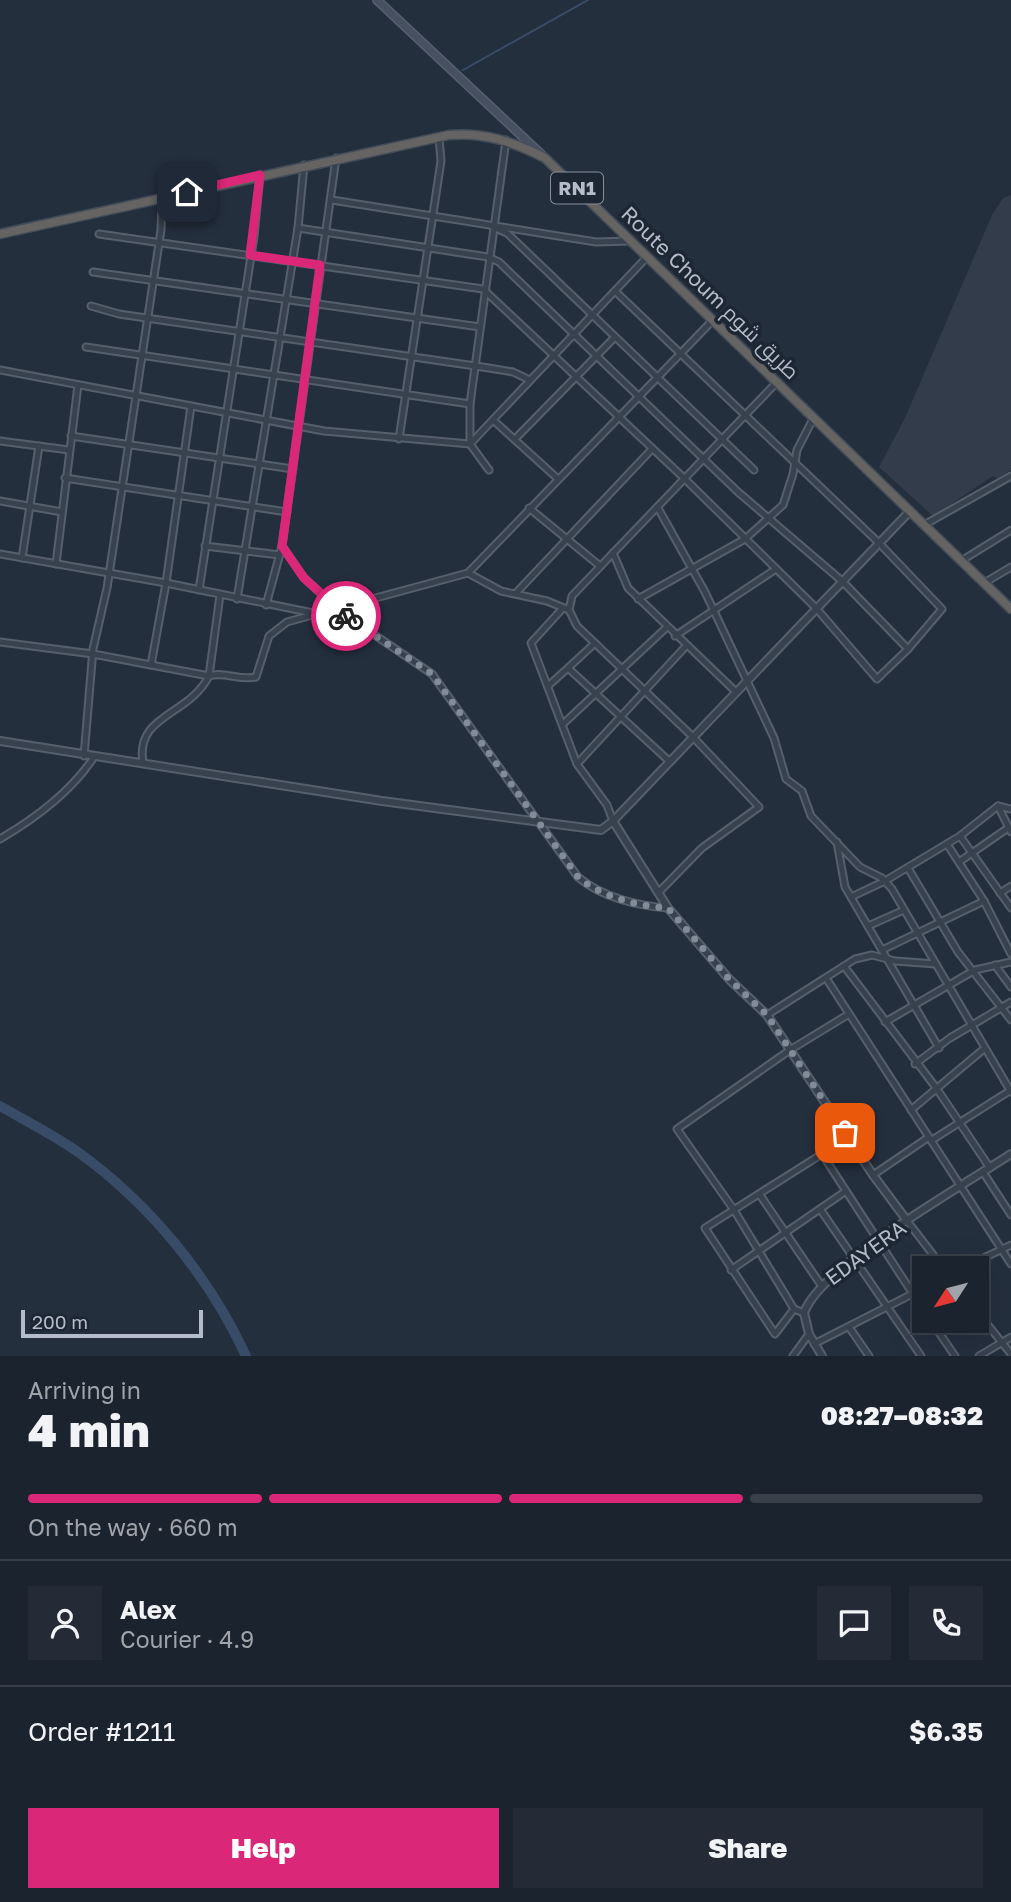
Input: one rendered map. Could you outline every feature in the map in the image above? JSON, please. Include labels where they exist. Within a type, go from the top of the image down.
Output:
[{"type":"highway","name":"Route Choum طريق شوم","points":[[0,234],[439,137],[472,135],[506,140],[545,158],[1010,606]]},
{"type":"main road","points":[[377,0],[545,158]]},
{"type":"street","points":[[398,439],[413,358],[416,318],[441,161],[439,137]]},
{"type":"street","points":[[489,470],[470,444],[470,404],[483,289],[506,140]]},
{"type":"street","points":[[266,605],[282,546],[336,158]]},
{"type":"street","points":[[237,599],[281,338],[298,228],[304,166]]},
{"type":"street","points":[[199,590],[245,293],[260,175]]},
{"type":"street","points":[[84,756],[93,654],[109,572],[153,280],[162,198]]},
{"type":"street","points":[[332,200],[596,242],[631,241]]},
{"type":"street","points":[[493,227],[508,233],[754,470]]},
{"type":"street","points":[[298,228],[488,257],[508,271],[705,460],[833,577],[842,581],[908,649]]},
{"type":"street","points":[[99,234],[483,289],[686,480],[816,608],[877,678],[908,649],[942,610],[879,543],[615,291]]},
{"type":"street","points":[[470,444],[647,257]]},
{"type":"street","points":[[93,272],[480,327]]},
{"type":"street","points":[[91,306],[146,318],[513,372],[530,380]]},
{"type":"street","points":[[0,642],[93,654],[209,676],[217,673],[243,680],[256,677],[269,636],[287,622],[468,573],[713,320]]},
{"type":"street","points":[[515,439],[578,378],[615,337]]},
{"type":"street","points":[[86,347],[470,404]]},
{"type":"street","points":[[0,370],[299,426],[398,439],[470,444]]},
{"type":"street","points":[[777,383],[659,508],[626,537],[572,596],[566,609],[531,643],[577,764],[607,805],[613,821],[658,893],[729,979],[767,1015],[873,1175],[934,1256]]},
{"type":"street","points":[[56,564],[78,385]]},
{"type":"street","points":[[151,665],[166,583],[191,406]]},
{"type":"street","points":[[638,599],[745,539],[770,517],[786,496],[793,474],[793,461],[814,417]]},
{"type":"street","points":[[493,420],[558,480]]},
{"type":"street","points":[[71,436],[293,469]]},
{"type":"street","points":[[0,441],[69,450]]},
{"type":"street","points":[[22,558],[39,446]]},
{"type":"street","points":[[516,593],[652,449]]},
{"type":"street","points":[[65,478],[287,512]]},
{"type":"street","points":[[924,525],[1010,478]]},
{"type":"street","points":[[0,501],[62,512]]},
{"type":"street","points":[[529,508],[600,566]]},
{"type":"street","points":[[659,508],[693,570],[774,738],[786,779],[802,791],[810,816],[860,867],[885,881],[1011,1091],[873,1175]]},
{"type":"street","points":[[0,741],[382,801],[537,819],[601,830],[613,821],[910,511]]},
{"type":"street","points":[[961,561],[1011,530]]},
{"type":"street","points":[[205,546],[280,555]]},
{"type":"street","points":[[282,546],[304,578],[336,607],[432,674],[578,877],[587,885],[648,907],[668,908]]},
{"type":"street","points":[[613,553],[620,575],[638,599],[735,691]]},
{"type":"street","points":[[0,554],[109,572],[314,614]]},
{"type":"street","points":[[984,583],[1011,567]]},
{"type":"street","points":[[675,636],[776,569]]},
{"type":"street","points":[[468,573],[501,591],[566,609],[577,626],[693,737],[760,807],[702,848],[658,893]]},
{"type":"street","points":[[142,764],[141,742],[146,732],[198,694],[209,676],[220,595]]},
{"type":"street","points":[[563,724],[667,628]]},
{"type":"street","points":[[548,686],[595,643]]},
{"type":"street","points":[[577,764],[686,646]]},
{"type":"street","points":[[568,668],[669,761]]},
{"type":"street","points":[[0,839],[58,798],[84,772],[94,757]]},
{"type":"street","points":[[851,897],[885,881],[960,836],[998,806]]},
{"type":"street","points":[[998,806],[1011,809]]},
{"type":"street","points":[[959,862],[1010,830],[998,806]]},
{"type":"street","points":[[960,836],[974,852],[1011,908]]},
{"type":"street","points":[[837,841],[845,887],[939,1048]]},
{"type":"street","points":[[947,844],[984,901],[1011,954]]},
{"type":"street","points":[[908,868],[958,953],[975,971],[1011,1020]]},
{"type":"street","points":[[1000,893],[1011,886]]},
{"type":"street","points":[[882,950],[984,901]]},
{"type":"street","points":[[868,926],[904,910]]},
{"type":"street","points":[[767,1015],[855,959],[872,955],[936,964]]},
{"type":"street","points":[[885,1022],[975,971],[1011,962]]},
{"type":"street","points":[[995,965],[1011,987]]},
{"type":"street","points":[[844,966],[937,1090],[990,1168]]},
{"type":"street","points":[[825,978],[1011,1264]]},
{"type":"street","points":[[915,1064],[1011,1002]]},
{"type":"street","points":[[822,1356],[809,1334],[804,1313],[794,1309],[734,1210],[677,1129],[790,1050],[849,1014]]},
{"type":"street","points":[[911,1110],[985,1048]]},
{"type":"street","points":[[794,1309],[775,1334],[705,1228],[822,1154],[912,1292]]},
{"type":"street","name":"EDAYERA","points":[[804,1313],[821,1285],[853,1258],[1011,1154]]},
{"type":"street","points":[[983,1172],[1011,1215]]},
{"type":"street","points":[[731,1270],[846,1191]]},
{"type":"street","points":[[760,1195],[821,1285]]},
{"type":"street","points":[[820,1209],[921,1356]]},
{"type":"street","points":[[987,1256],[1011,1245]]},
{"type":"street","points":[[814,1344],[912,1295]]},
{"type":"street","points":[[989,1326],[1011,1354]]},
{"type":"street","points":[[849,1327],[869,1356]]},
{"type":"street","points":[[793,1356],[809,1334]]},
{"type":"street","points":[[940,1334],[955,1356]]},
{"type":"street","points":[[979,1356],[1011,1337]]},
{"type":"shaded area","points":[[1011,195],[1011,470],[997,478],[993,476],[933,516],[879,467],[905,418],[992,215],[1003,198]]},
{"type":"waterway","points":[[463,70],[588,0]]},
{"type":"waterway","points":[[0,1106],[78,1152],[104,1172],[153,1218],[196,1270],[231,1326],[246,1356]]},
{"type":"way so far","points":[[346,616],[432,674],[578,877],[587,885],[619,898],[648,907],[668,908],[729,979],[767,1015],[845,1133]]},
{"type":"route","points":[[187,192],[260,175],[250,255],[320,265],[282,546],[304,578],[346,616]]}]
